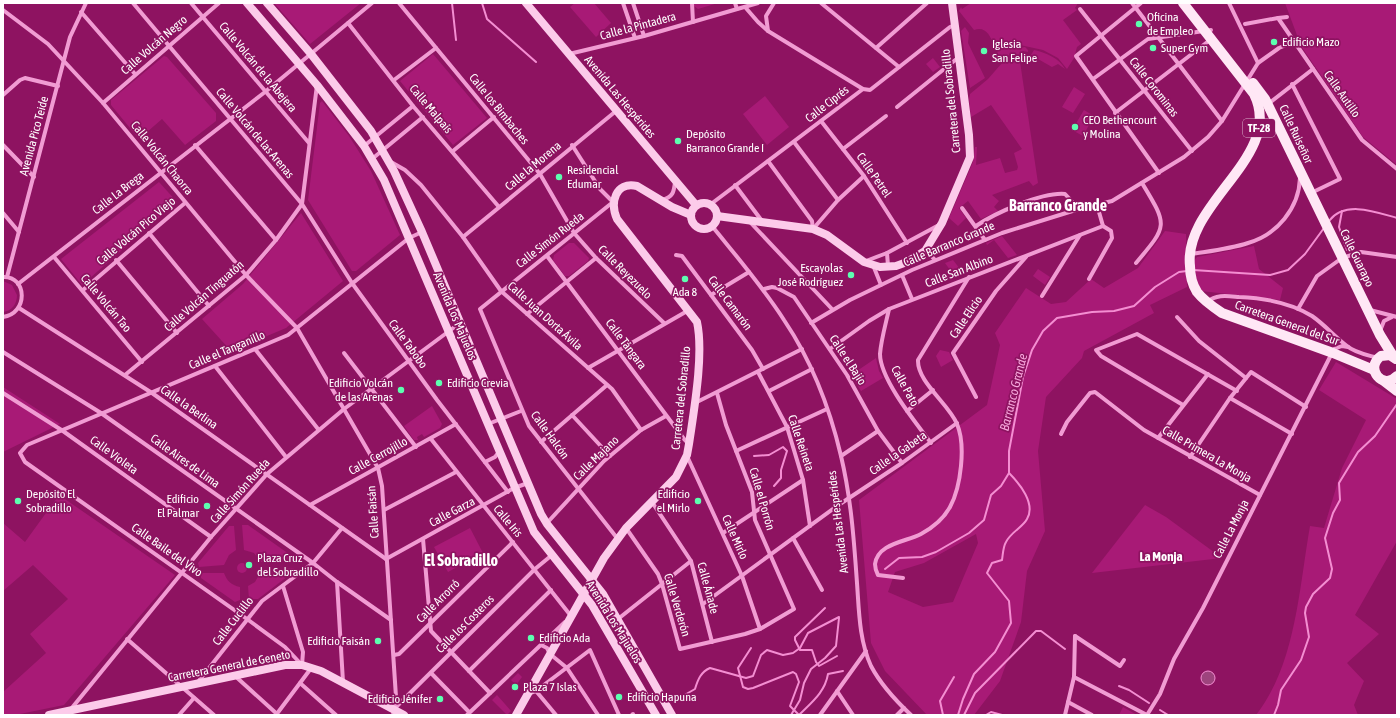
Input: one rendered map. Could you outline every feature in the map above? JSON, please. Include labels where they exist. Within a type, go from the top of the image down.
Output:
[{"type":"main road","name":"Carretera General del Sur","points":[[1183,3],[1247,81],[1254,94],[1259,109],[1258,133],[1248,154],[1201,220],[1193,237],[1189,257],[1194,285],[1207,302],[1222,314],[1334,353],[1374,370]]},
{"type":"main road","name":"Carretera General del Sur","points":[[1190,3],[1209,33]]},
{"type":"main road","name":"Calle Ruiseñor","points":[[1247,81],[1267,104],[1300,171]]},
{"type":"main road","name":"Calle Guarapo","points":[[1300,171],[1380,335],[1395,358]]},
{"type":"main road","name":"TF-28","points":[[1378,358],[1384,355],[1395,358]]},
{"type":"main road","points":[[1374,370],[1374,364],[1378,358]]},
{"type":"main road","name":"TF-28","points":[[1374,370],[1377,377],[1397,391]]},
{"type":"main road","points":[[1384,381],[1392,380],[1397,376]]},
{"type":"street","name":"Avenida Pico Teide","points":[[5,277],[34,177],[70,37],[86,3]]},
{"type":"street","name":"Calle Volcán de las Arenas","points":[[133,3],[302,204],[352,284]]},
{"type":"street","name":"Calle Volcán de la Abejera","points":[[191,3],[309,143]]},
{"type":"street","name":"Calle Volcán Negro","points":[[103,103],[219,3]]},
{"type":"street","name":"Avenida Los Majuelos","points":[[247,3],[305,59],[375,137],[389,161],[422,232],[528,483],[547,524],[592,579],[617,619],[672,715]]},
{"type":"street","name":"Avenida Los Majuelos","points":[[268,3],[305,59],[317,85],[364,146],[384,180],[488,424],[511,490],[534,532],[584,593],[656,715]]},
{"type":"street","name":"Calle La Brega","points":[[18,284],[265,92],[372,3]]},
{"type":"street","name":"Calle los Bimbaches","points":[[399,3],[540,174],[574,234]]},
{"type":"street","name":"Avenida Las Hespérides","points":[[526,3],[696,205]]},
{"type":"street","points":[[623,3],[635,38]]},
{"type":"street","points":[[632,3],[644,36]]},
{"type":"street","points":[[692,3],[693,22]]},
{"type":"street","points":[[735,3],[737,9]]},
{"type":"street","name":"Calle la Pintadera","points":[[569,54],[644,36],[758,3]]},
{"type":"street","points":[[768,31],[766,16],[774,3]]},
{"type":"street","points":[[821,3],[899,67]]},
{"type":"street","points":[[876,48],[927,3]]},
{"type":"street","name":"Carretera del Sobradillo","points":[[717,216],[813,229],[827,235],[864,262],[873,265],[888,267],[907,262],[926,250],[942,223],[970,157],[970,146],[952,3]]},
{"type":"street","points":[[1132,3],[1222,121]]},
{"type":"street","points":[[1141,3],[1076,56],[1158,173]]},
{"type":"street","points":[[1229,3],[1258,63],[1280,48],[1293,42]]},
{"type":"street","points":[[745,7],[768,31],[863,89]]},
{"type":"street","name":"Calle Corominas","points":[[1080,9],[1192,151]]},
{"type":"street","name":"Calle Volcán Chaorra","points":[[3,10],[48,44],[103,103],[246,275],[297,328]]},
{"type":"street","points":[[81,12],[135,74]]},
{"type":"street","points":[[1245,24],[1287,17]]},
{"type":"street","points":[[1278,18],[1312,69]]},
{"type":"street","name":"Calle Malpaís","points":[[348,23],[413,106],[500,207]]},
{"type":"street","name":"Calle Ciprés","points":[[711,204],[863,89],[870,90],[950,27],[955,25]]},
{"type":"street","points":[[1093,79],[1148,39],[1209,33]]},
{"type":"street","points":[[1115,112],[1178,64],[1209,33]]},
{"type":"street","points":[[394,80],[436,48]]},
{"type":"street","points":[[897,107],[959,57]]},
{"type":"street","name":"Calle Barranco Grande","points":[[811,323],[832,309],[902,275],[1022,225],[1079,209],[1112,202],[1192,151],[1208,137],[1222,121],[1258,63]]},
{"type":"street","name":"Calle Autillo","points":[[1267,104],[1312,69],[1362,140],[1397,169]]},
{"type":"street","points":[[3,95],[20,80],[25,78],[58,86]]},
{"type":"street","points":[[1292,84],[1340,179],[1311,193]]},
{"type":"street","name":"Calle Volcán Tinguatón","points":[[125,375],[246,275],[276,240],[302,204],[317,85]]},
{"type":"street","points":[[364,146],[413,106]]},
{"type":"street","name":"Calle la Morena","points":[[463,237],[616,111]]},
{"type":"street","points":[[843,149],[886,116]]},
{"type":"street","points":[[372,159],[423,117]]},
{"type":"street","points":[[453,151],[494,117]]},
{"type":"street","name":"Calle Petrel","points":[[821,121],[864,176],[907,243]]},
{"type":"street","points":[[794,142],[838,200]]},
{"type":"street","points":[[3,145],[34,177]]},
{"type":"street","points":[[195,145],[276,240]]},
{"type":"street","points":[[572,146],[600,189],[613,202],[616,193],[620,189],[631,184],[643,187],[672,207],[691,215]]},
{"type":"street","name":"Calle Juan Dorta Ávila","points":[[389,161],[404,170],[421,185],[463,237],[501,291],[607,385],[641,430]]},
{"type":"street","points":[[768,161],[812,221],[813,229]]},
{"type":"street","name":"Calle Ruiseñor","points":[[1189,257],[1247,244],[1264,236],[1278,226],[1291,211],[1298,193],[1300,171]]},
{"type":"street","points":[[813,229],[838,200],[864,176]]},
{"type":"street","points":[[662,201],[669,198],[674,192],[675,181]]},
{"type":"street","points":[[1136,262],[1158,237],[1162,228],[1158,209],[1142,183]]},
{"type":"street","points":[[735,185],[763,223]]},
{"type":"street","points":[[976,226],[985,220],[1033,200],[1057,194],[1065,194],[1079,209]]},
{"type":"street","name":"Carretera del Sobradillo","points":[[516,715],[532,692],[550,654],[617,538],[676,477],[687,455],[690,444],[695,403],[699,332],[697,322],[689,309],[617,219],[613,202]]},
{"type":"street","name":"Calle Simón Rueda","points":[[480,309],[613,202]]},
{"type":"street","name":"Calle Volcán Pico Viejo","points":[[83,290],[116,260],[185,203]]},
{"type":"street","points":[[701,203],[711,204],[715,208],[717,216],[712,226],[706,229],[700,228],[692,221],[691,215],[696,205],[701,203]]},
{"type":"street","points":[[1088,279],[1112,241],[1111,231],[1103,226],[1097,205]]},
{"type":"street","points":[[962,208],[985,240]]},
{"type":"street","points":[[3,214],[19,232]]},
{"type":"street","points":[[748,221],[832,309]]},
{"type":"street","points":[[864,262],[907,243],[942,223]]},
{"type":"street","name":"Avenida Las Hespérides","points":[[712,226],[764,289],[802,349],[812,369],[827,409],[841,456],[849,498],[861,632],[866,651],[881,683],[911,715]]},
{"type":"street","name":"Calle San Albino","points":[[830,349],[868,321],[889,309],[1103,226]]},
{"type":"street","name":"Calle el Tanganillo","points":[[20,453],[27,445],[288,335],[409,238],[422,232]]},
{"type":"street","points":[[149,233],[209,306]]},
{"type":"street","name":"Calle Reyezuelo","points":[[574,234],[596,258],[664,323]]},
{"type":"street","points":[[1042,296],[1081,234]]},
{"type":"street","points":[[926,250],[935,260]]},
{"type":"street","points":[[1298,308],[1317,276],[1342,258],[1361,252],[1397,257]]},
{"type":"street","points":[[886,253],[888,267]]},
{"type":"street","name":"Calle Camarón","points":[[676,255],[682,256],[752,350],[763,369]]},
{"type":"street","name":"Calle Elicio","points":[[976,397],[954,353],[996,291],[1027,255]]},
{"type":"street","name":"Calle Tángara","points":[[547,256],[666,416],[684,439],[690,444]]},
{"type":"street","name":"Calle Volcán Tao","points":[[54,257],[142,362]]},
{"type":"street","points":[[527,314],[596,258]]},
{"type":"street","points":[[116,260],[177,332]]},
{"type":"street","points":[[873,265],[881,285]]},
{"type":"street","points":[[711,294],[749,272]]},
{"type":"street","points":[[902,275],[912,299]]},
{"type":"street","points":[[3,317],[13,314],[19,308],[22,300],[22,292],[18,284],[5,277]]},
{"type":"street","points":[[903,578],[878,575],[875,565],[876,557],[882,550],[921,534],[940,520],[950,507],[958,484],[961,466],[961,441],[957,423],[922,374],[918,365],[918,360],[969,277]]},
{"type":"street","name":"Calle Tabobo","points":[[352,284],[408,362],[485,462],[511,490]]},
{"type":"street","name":"Calle el Bajío","points":[[764,289],[772,287],[776,288],[794,297],[859,394],[878,431],[902,463]]},
{"type":"street","points":[[1207,302],[1218,296],[1245,297],[1271,300],[1298,308],[1313,317],[1348,347],[1364,355],[1378,358]]},
{"type":"street","name":"Calle la Berlina","points":[[19,308],[152,393],[386,559]]},
{"type":"street","name":"Calle Halcón","points":[[480,309],[528,426],[617,538]]},
{"type":"street","points":[[588,368],[689,309]]},
{"type":"street","name":"Calle Pato","points":[[889,309],[880,353],[881,361],[884,370],[907,411],[931,443]]},
{"type":"street","points":[[1368,310],[1395,317]]},
{"type":"street","points":[[1380,335],[1384,321],[1395,317]]},
{"type":"street","points":[[1177,318],[1206,347],[1246,378]]},
{"type":"street","name":"Calle Simón Rueda","points":[[70,711],[211,537],[267,474],[344,408],[460,323]]},
{"type":"street","name":"Calle Faisán","points":[[297,328],[378,468],[384,510],[386,559],[394,655],[396,697],[394,712]]},
{"type":"street","points":[[1183,405],[1101,356],[1096,350],[1138,334],[1237,391]]},
{"type":"street","points":[[1334,353],[1337,347],[1348,347]]},
{"type":"street","points":[[255,349],[318,429]]},
{"type":"street","points":[[695,403],[718,393],[802,349]]},
{"type":"street","name":"Calle Aires de Lima","points":[[3,352],[101,413],[391,620]]},
{"type":"street","points":[[344,353],[416,446]]},
{"type":"street","name":"Calle La Monja","points":[[1147,715],[1160,694],[1163,682],[1334,353]]},
{"type":"street","points":[[215,366],[286,457]]},
{"type":"street","points":[[770,391],[812,369]]},
{"type":"street","name":"Calle Reineta","points":[[758,372],[770,391],[787,427],[803,480],[810,526]]},
{"type":"street","points":[[1190,457],[1230,398],[1251,372],[1306,406]]},
{"type":"street","points":[[1158,438],[1208,374]]},
{"type":"street","points":[[541,442],[607,385]]},
{"type":"street","points":[[907,411],[934,390]]},
{"type":"street","name":"Calle Primera La Monja","points":[[1060,434],[1067,422],[1090,393],[1095,392],[1144,430],[1260,496]]},
{"type":"street","name":"Calle Violeta","points":[[3,393],[63,431],[211,537]]},
{"type":"street","name":"Calle el Porrón","points":[[718,393],[726,426],[752,492],[754,512],[770,555],[794,609],[760,629]]},
{"type":"street","points":[[1230,398],[1292,434]]},
{"type":"street","points":[[736,451],[827,409]]},
{"type":"street","points":[[488,424],[521,411]]},
{"type":"street","points":[[572,415],[610,456]]},
{"type":"street","name":"Calle Majano","points":[[547,524],[610,456],[641,430],[666,416]]},
{"type":"street","name":"Calle la Gabeta","points":[[703,604],[849,498],[931,443],[957,423]]},
{"type":"street","name":"Calle Cerrojillo","points":[[310,505],[456,424]]},
{"type":"street","points":[[841,456],[878,431]]},
{"type":"street","name":"Calle Iris","points":[[431,439],[483,507],[572,615]]},
{"type":"street","points":[[485,462],[495,457],[499,452]]},
{"type":"street","name":"Calle Baile del Vivo","points":[[20,453],[25,462],[247,619],[285,647],[302,665]]},
{"type":"street","name":"Calle Mirlo","points":[[687,455],[742,576],[760,629]]},
{"type":"street","points":[[384,510],[456,472]]},
{"type":"street","points":[[723,534],[803,480]]},
{"type":"street","name":"Calle Garza","points":[[386,559],[483,507],[511,490],[528,483]]},
{"type":"street","name":"Calle Ánade","points":[[652,502],[692,561],[712,642]]},
{"type":"street","name":"Calle Cuclillo","points":[[196,684],[262,601],[313,563],[342,528]]},
{"type":"street","name":"Calle Verderón","points":[[626,528],[658,574],[680,649],[712,642]]},
{"type":"street","points":[[793,538],[822,590]]},
{"type":"street","points":[[423,539],[431,631],[490,693]]},
{"type":"street","name":"Calle Arrorró","points":[[394,655],[399,654],[513,542]]},
{"type":"street","name":"Calle los Costeros","points":[[394,712],[451,652],[552,554]]},
{"type":"street","points":[[617,619],[692,561]]},
{"type":"street","points":[[337,582],[342,682]]},
{"type":"street","points":[[283,586],[303,652],[302,665]]},
{"type":"street","points":[[470,671],[551,590]]},
{"type":"street","points":[[431,673],[468,714],[572,615]]},
{"type":"street","points":[[712,642],[760,629]]},
{"type":"street","points":[[1065,715],[1074,677],[1075,636],[1120,666],[1124,660]]},
{"type":"street","points":[[128,639],[214,715]]},
{"type":"street","points":[[541,645],[547,648],[550,654],[567,668],[598,715]]},
{"type":"street","points":[[556,715],[532,692],[590,650],[619,715]]},
{"type":"street","points":[[820,715],[866,651]]},
{"type":"street","name":"Carretera General de Geneto","points":[[50,715],[285,665],[302,665],[312,667],[342,682],[394,712],[404,715]]},
{"type":"street","points":[[234,675],[277,715],[312,667]]},
{"type":"street","points":[[1074,677],[1147,715]]},
{"type":"street","points":[[300,683],[336,715]]},
{"type":"street","points":[[837,691],[853,715]]},
{"type":"street","points":[[179,715],[194,698]]},
{"type":"street","points":[[1068,702],[1092,715]]},
{"type":"street","points":[[897,715],[904,708]]},
{"type":"shaded area","points":[[274,3],[361,3],[310,44]]},
{"type":"shaded area","points":[[575,3],[594,3],[611,23],[596,37],[570,7]]},
{"type":"shaded area","points":[[694,3],[718,3],[698,9],[694,6]]},
{"type":"shaded area","points":[[971,3],[1078,3],[1075,8],[1077,10],[1063,20],[1081,44],[1077,47],[1074,58],[1067,69],[1058,58],[1043,50],[1020,45],[1011,48],[994,45],[991,38],[985,31],[982,29],[974,30],[959,11],[961,7],[962,9]]},
{"type":"shaded area","points":[[1285,3],[1397,3],[1397,165],[1363,137],[1301,46]]},
{"type":"shaded area","points":[[965,27],[969,33],[968,43],[985,78],[970,88],[961,31]]},
{"type":"shaded area","points":[[995,47],[1013,49],[1025,47],[1028,50],[1028,52],[1023,51],[1019,55],[1038,183],[1033,186],[1029,181],[992,195],[999,201],[994,207],[998,211],[981,219],[968,201],[959,208],[966,218],[958,226],[949,218],[973,162],[975,147],[977,147],[976,165],[1000,158],[1005,173],[1017,170],[1018,167],[1014,153],[1022,149],[991,105],[971,117],[969,99],[970,94],[988,79],[1002,63]]},
{"type":"shaded area","points":[[1034,50],[1052,56],[1063,65],[1065,69],[1058,64],[1052,67],[1031,55]]},
{"type":"shaded area","points":[[433,54],[487,118],[453,145],[400,81]]},
{"type":"shaded area","points":[[164,56],[167,57],[216,113],[216,121],[185,145],[162,119],[139,139],[111,105],[111,100]]},
{"type":"shaded area","points":[[933,58],[940,67],[933,72],[926,64]]},
{"type":"shaded area","points":[[1074,87],[1085,94],[1073,113],[1062,107]]},
{"type":"shaded area","points":[[765,96],[789,127],[767,145],[743,114]]},
{"type":"shaded area","points":[[322,101],[349,136],[371,171],[400,235],[356,271],[352,271],[308,200],[320,103]]},
{"type":"shaded area","points":[[1084,110],[1094,116],[1083,136],[1072,130]]},
{"type":"shaded area","points":[[159,182],[177,202],[82,285],[61,259]]},
{"type":"shaded area","points":[[301,213],[343,281],[286,328],[231,351],[202,319],[243,284]]},
{"type":"shaded area","points":[[1165,231],[1186,234],[1187,287],[1150,305],[1154,313],[1084,351],[1082,358],[1046,397],[1038,451],[1045,531],[1027,571],[1021,622],[1000,681],[974,715],[927,715],[885,671],[871,643],[859,500],[987,405],[1000,345],[995,333],[1026,288],[1051,304],[1066,302],[1091,279],[1104,288],[1138,268]],"holes":[[[976,534],[978,543],[953,602],[923,607],[888,592],[895,572],[924,563]]]},
{"type":"shaded area","points":[[1002,236],[1017,255],[1008,258],[994,240],[987,245],[986,243]]},
{"type":"shaded area","points":[[569,243],[574,243],[589,258],[588,261],[569,276],[565,276],[553,260],[554,255]]},
{"type":"shaded area","points":[[1254,246],[1259,269],[1283,288],[1280,300],[1201,291],[1197,283],[1193,262],[1197,257]]},
{"type":"shaded area","points":[[985,257],[991,265],[978,269],[975,265]]},
{"type":"shaded area","points":[[953,260],[964,274],[956,278],[945,263]]},
{"type":"shaded area","points":[[1038,269],[1050,277],[1045,285],[1033,276]]},
{"type":"shaded area","points":[[3,281],[12,285],[17,295],[13,306],[9,310],[3,312]]},
{"type":"shaded area","points":[[940,350],[949,352],[953,360],[941,367],[936,356]]},
{"type":"shaded area","points":[[876,358],[879,371],[883,378],[861,391],[851,375]]},
{"type":"shaded area","points":[[1336,362],[1397,399],[1397,541],[1355,615],[1379,634],[1347,663],[1364,681],[1354,705],[1358,715],[1256,715],[1269,695],[1280,673],[1288,649],[1299,600],[1310,526],[1324,528],[1342,468],[1366,420],[1319,390]]},
{"type":"shaded area","points":[[3,387],[60,424],[3,452]]},
{"type":"shaded area","points":[[432,406],[442,424],[440,428],[424,437],[422,434],[417,437],[418,440],[414,440],[404,426]]},
{"type":"shaded area","points":[[59,495],[175,575],[64,705],[15,715],[3,715],[3,692],[46,653],[30,634],[68,599],[33,565],[3,591],[3,523],[25,542]]},
{"type":"shaded area","points":[[1145,505],[1166,517],[1222,558],[1092,573]]},
{"type":"shaded area","points":[[242,525],[248,525],[296,559],[293,561],[261,562],[254,553],[244,550]]},
{"type":"shaded area","points":[[229,526],[234,526],[236,550],[229,555],[224,565],[199,567],[198,563]]},
{"type":"shaded area","points":[[470,528],[483,553],[448,572],[434,547]]},
{"type":"shaded area","points":[[242,563],[247,568],[242,573],[237,568]]},
{"type":"shaded area","points":[[293,568],[296,570],[258,599],[249,599],[248,586],[255,582],[261,571]]},
{"type":"shaded area","points":[[201,573],[224,573],[230,582],[240,587],[240,600],[235,602],[201,578]]},
{"type":"shaded area","points":[[1208,671],[1213,673],[1215,678],[1213,683],[1208,685],[1203,683],[1201,678],[1203,673]]},
{"type":"shaded area","points":[[518,673],[522,677],[516,685],[511,680]]},
{"type":"shaded area","points":[[497,695],[511,711],[507,715],[492,700]]},
{"type":"shaded area","points":[[1123,707],[1137,715],[1119,715]]},
{"type":"waterway","points":[[452,3],[456,40]]},
{"type":"waterway","points":[[482,3],[487,19],[536,62]]},
{"type":"waterway","name":"Barranco Grande","points":[[1329,221],[1343,211],[1352,209],[1361,209],[1397,218]]},
{"type":"waterway","points":[[1342,211],[1339,227],[1347,250]]},
{"type":"waterway","name":"Barranco Grande","points":[[1193,270],[1270,275],[1288,270],[1305,254],[1324,228]]},
{"type":"waterway","name":"Barranco Grande","points":[[958,715],[974,674],[995,652],[1011,623],[1009,601],[987,573],[992,563],[1002,560],[1004,548],[1008,538],[1023,525],[1029,513],[1030,507],[1026,494],[1009,473],[1009,451],[1023,377],[1032,350],[1043,331],[1057,318],[1092,312],[1114,311],[1134,306],[1155,287],[1179,272],[1187,271]]},
{"type":"waterway","points":[[1274,715],[1281,690],[1301,660],[1309,637],[1305,613],[1306,607],[1313,594],[1330,578],[1332,569],[1325,538],[1333,513],[1340,500],[1339,483],[1358,452],[1375,436],[1397,404]]},
{"type":"waterway","points":[[754,456],[769,455],[783,447],[787,451],[781,470],[781,478],[774,486]]},
{"type":"waterway","points":[[885,569],[899,558],[922,557],[936,552],[969,533],[984,520],[991,495],[1001,486],[1009,473]]},
{"type":"waterway","points":[[825,608],[795,637],[795,640],[800,650],[812,650],[819,666],[837,656]]},
{"type":"waterway","points":[[674,701],[695,689],[700,676],[710,668],[746,678],[753,676],[761,655],[767,650],[783,655],[793,653],[800,648],[808,633],[839,617]]},
{"type":"waterway","points":[[791,715],[800,700],[804,683],[811,669],[825,658],[836,646],[839,618]]},
{"type":"waterway","points":[[964,715],[975,693],[1036,631],[1041,631],[1065,649]]},
{"type":"waterway","points":[[751,648],[738,668],[743,687],[748,689],[753,688],[793,672],[796,674],[799,682],[790,706],[799,715],[821,691],[828,674],[843,671]]},
{"type":"waterway","points":[[943,715],[940,701],[954,677]]},
{"type":"waterway","points":[[1119,686],[1129,690],[1149,703]]},
{"type":"waterway","points":[[1160,710],[1168,715]]},
{"type":"waterway","points":[[986,715],[991,712],[1002,715]]},
{"type":"place","name":"Oficina de Empleo","points":[[1139,24]]},
{"type":"place","name":"Edificio Mazo","points":[[1274,42]]},
{"type":"place","name":"Super Gym","points":[[1153,48]]},
{"type":"place","name":"Iglesia San Felipe","points":[[984,51]]},
{"type":"place","name":"CEO Bethencourt y Molina","points":[[1075,127]]},
{"type":"place","name":"Depósito Barranco Grande I","points":[[678,141]]},
{"type":"place","name":"Residencial Edumar","points":[[559,177]]},
{"type":"place","name":"Escayolas José Rodríguez","points":[[851,275]]},
{"type":"place","name":"Ada 8","points":[[685,279]]},
{"type":"place","name":"Edificio Crevia","points":[[439,383]]},
{"type":"place","name":"Edificio Volcán de las Arenas","points":[[401,390]]},
{"type":"place","name":"Depósito El Sobradillo","points":[[18,501]]},
{"type":"place","name":"Edificio el Mirlo","points":[[698,501]]},
{"type":"place","name":"Edificio El Palmar","points":[[207,506]]},
{"type":"place","name":"Plaza Cruz del Sobradillo","points":[[249,565]]},
{"type":"place","name":"Edificio Ada","points":[[531,638]]},
{"type":"place","name":"Edificio Faisán","points":[[378,641]]},
{"type":"place","name":"Plaza 7 Islas","points":[[515,687]]},
{"type":"place","name":"Edificio Hapuna","points":[[619,697]]},
{"type":"place","name":"Edificio Jénifer","points":[[440,699]]},
{"type":"district","name":"Barranco Grande","points":[[1058,205]]},
{"type":"district","name":"La Monja","points":[[1161,556]]},
{"type":"district","name":"El Sobradillo","points":[[461,560]]}]
